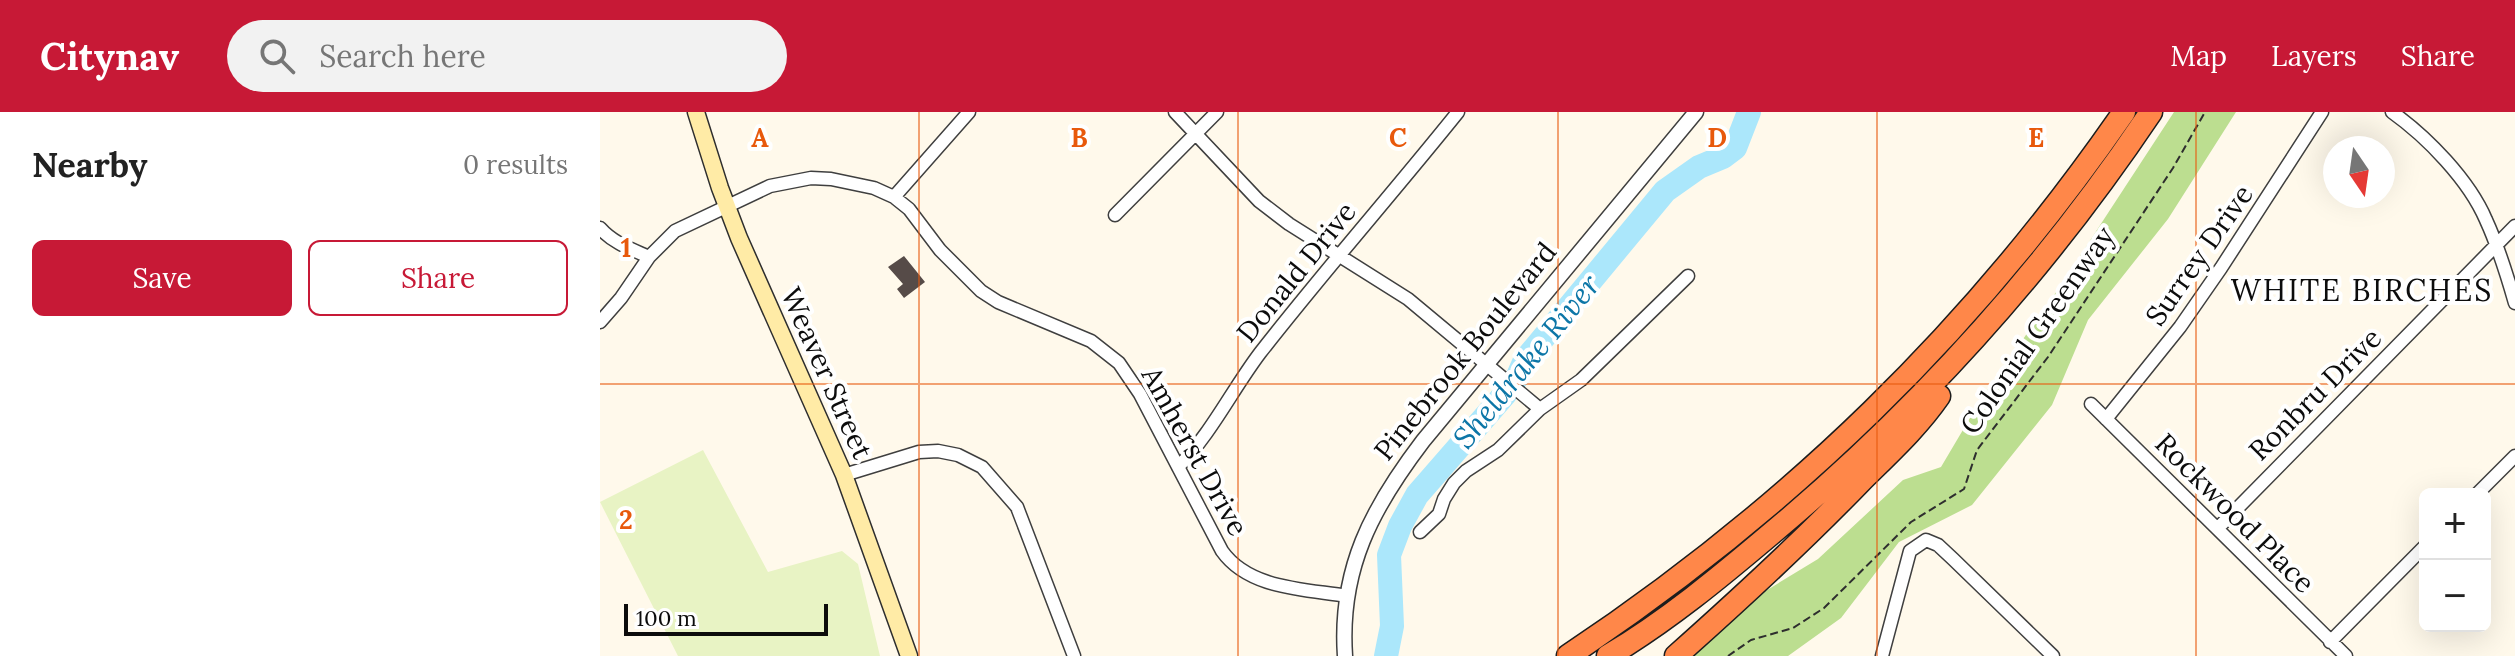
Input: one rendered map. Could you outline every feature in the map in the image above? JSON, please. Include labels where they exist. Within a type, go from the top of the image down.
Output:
[{"type":"highway","points":[[1568,656],[1715,551],[1802,479],[1857,427],[1927,357],[1994,283],[2073,184],[2124,112]]},
{"type":"highway","points":[[1608,656],[1694,597],[1809,502],[1882,436],[1982,332],[2077,218],[2151,112]]},
{"type":"highway","points":[[1676,656],[1807,535],[1931,408],[1982,332]]},
{"type":"main road","name":"Weaver Street","points":[[696,112],[727,206],[844,475],[909,656]]},
{"type":"street","points":[[894,197],[969,112]]},
{"type":"street","points":[[1175,112],[1259,201],[1289,224],[1408,299],[1540,409]]},
{"type":"street","points":[[1115,215],[1217,112]]},
{"type":"street","name":"Donald Drive","points":[[1178,467],[1196,449],[1258,356],[1458,112]]},
{"type":"street","name":"Pinebrook Boulevard","points":[[1345,656],[1347,596],[1363,538],[1390,485],[1696,112]]},
{"type":"street","name":"Surrey Drive","points":[[2106,419],[2180,327],[2322,112]]},
{"type":"street","points":[[2392,112],[2413,127],[2440,154],[2487,220],[2515,303]]},
{"type":"street","name":"Amherst Drive","points":[[600,322],[649,257],[675,231],[770,186],[811,178],[874,188],[894,197],[909,209],[940,250],[981,291],[998,302],[1091,341],[1109,354],[1140,394],[1231,564],[1266,583],[1347,596]]},
{"type":"street","name":"Ronbru Drive","points":[[2218,528],[2515,226]]},
{"type":"street","points":[[600,228],[622,245],[649,257]]},
{"type":"street","points":[[1420,532],[1439,514],[1454,483],[1466,471],[1498,450],[1540,409],[1581,380],[1688,276]]},
{"type":"street","name":"Rockwood Place","points":[[2091,404],[2346,656]]},
{"type":"street","points":[[844,475],[919,452],[938,451],[958,455],[982,467],[1017,507],[1074,656]]},
{"type":"street","points":[[2483,488],[2515,456]]},
{"type":"street","points":[[1882,656],[1910,551],[1926,540],[1938,545],[2053,656]]},
{"type":"street","points":[[2330,642],[2419,552]]},
{"type":"path","name":"Colonial Greenway","points":[[1728,656],[1751,640],[1793,628],[1824,608],[1911,522],[1964,489],[1977,450],[2056,344],[2173,168],[2205,112]]},
{"type":"green space","points":[[2174,112],[2236,112],[2168,219],[2088,320],[2052,405],[1972,505],[1899,542],[1841,618],[1788,656],[1691,656],[1749,601],[1818,559],[1903,480],[1941,467],[1983,396],[2059,288]]},
{"type":"green space","points":[[703,450],[768,572],[842,551],[858,564],[880,656],[678,656],[600,502]]},
{"type":"building","points":[[904,256],[925,282],[904,298],[897,289],[903,284],[888,267]]},
{"type":"waterway","name":"Sheldrake River","points":[[1386,656],[1392,626],[1389,555],[1417,495],[1505,394],[1525,360],[1665,191],[1699,167],[1735,148],[1749,112]]},
{"type":"district","name":"WHITE BIRCHES","points":[[2362,290]]}]
